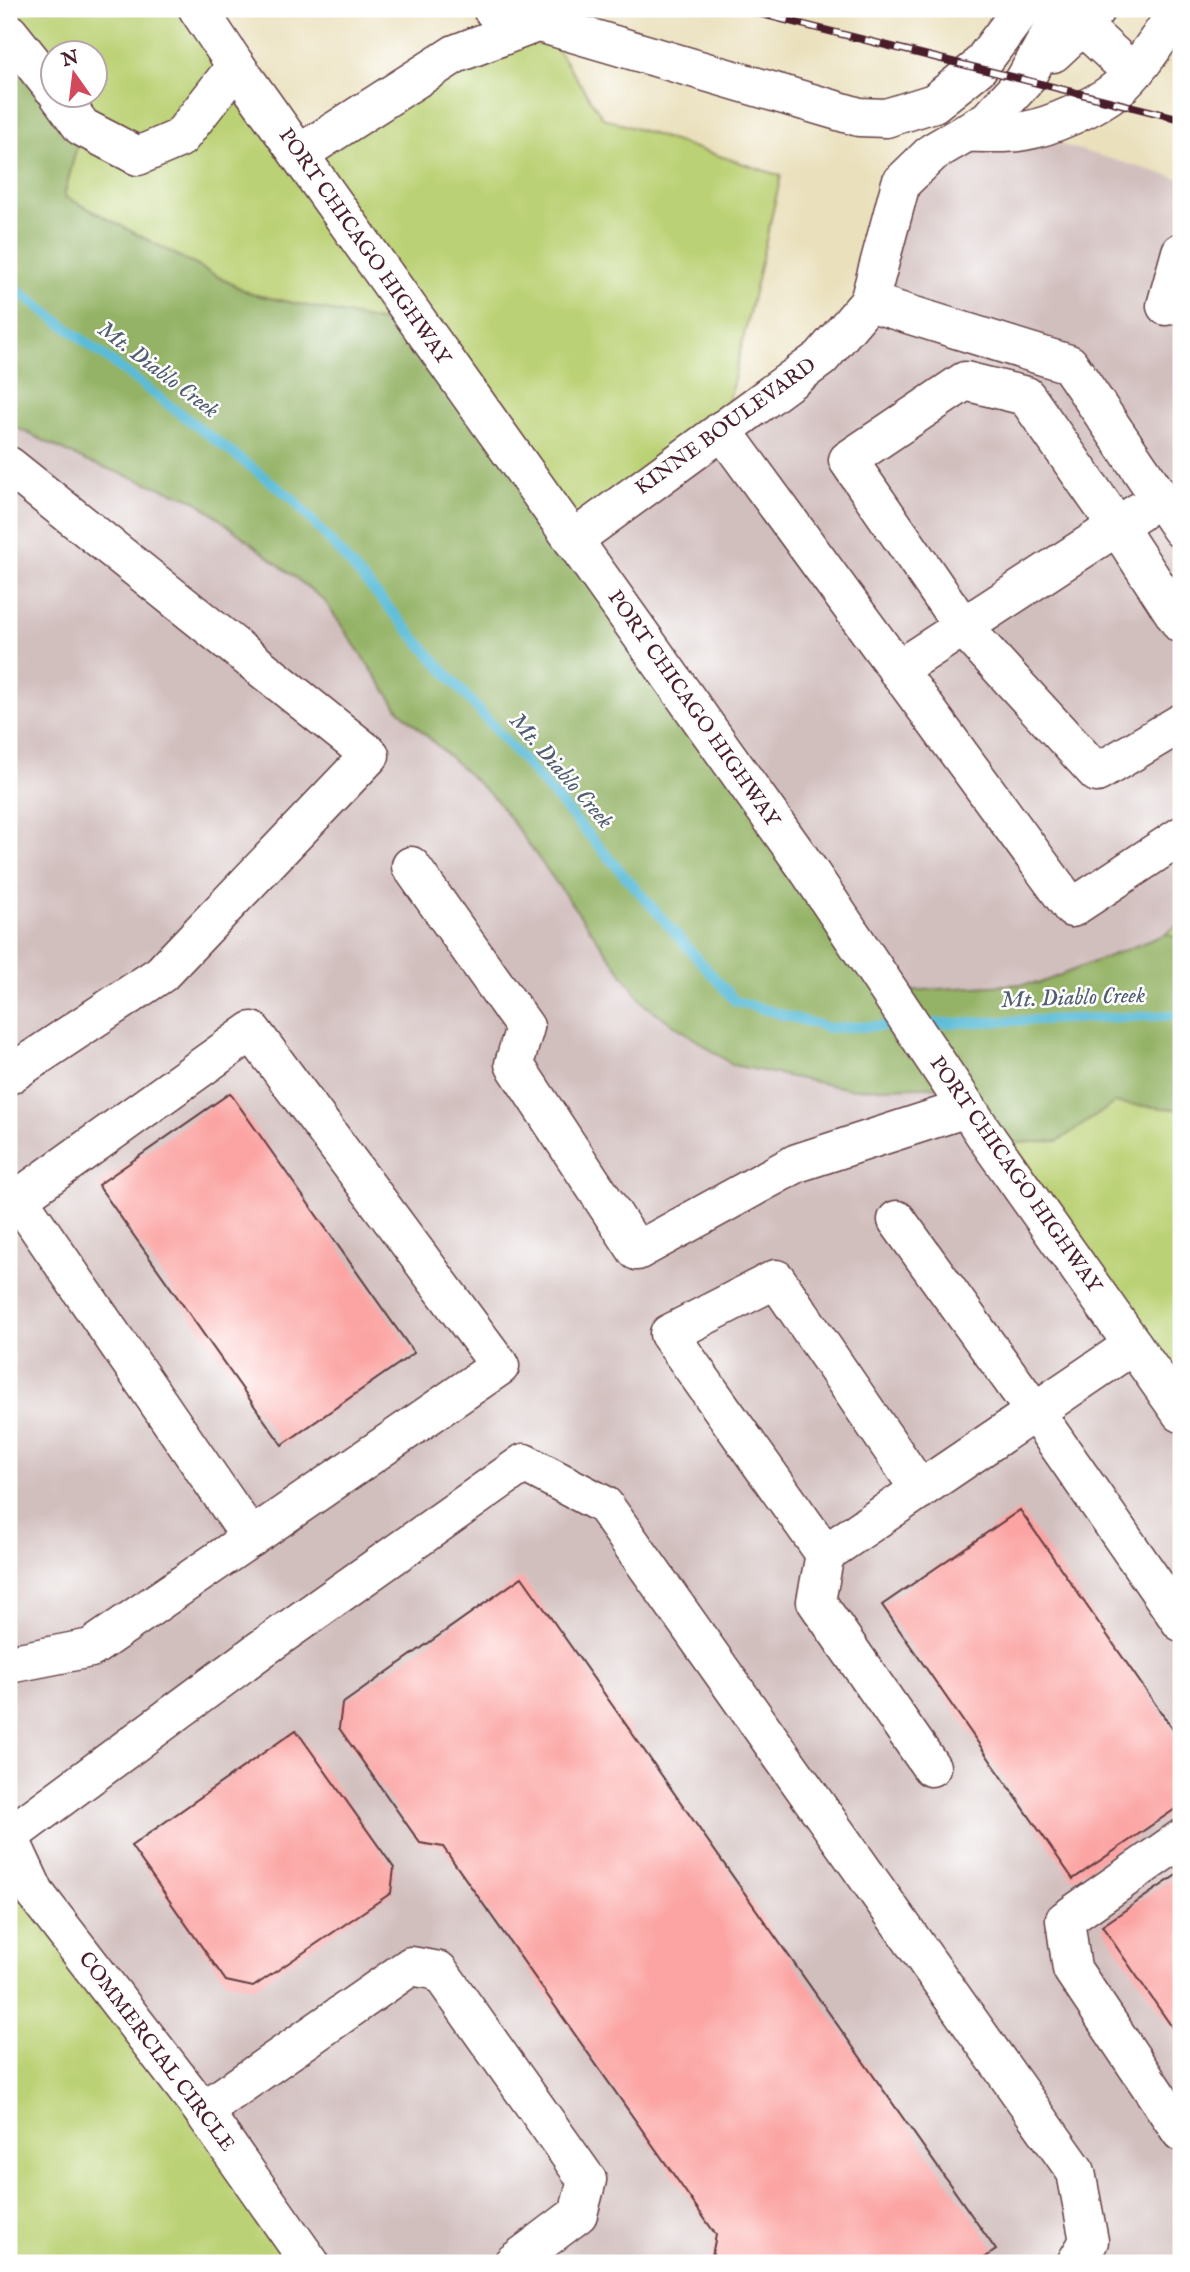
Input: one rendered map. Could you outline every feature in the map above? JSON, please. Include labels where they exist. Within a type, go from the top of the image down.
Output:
[{"type":"street","name":"PORT CHICAGO HIGHWAY","points":[[198,9],[809,871],[991,1144],[1181,1413]]},
{"type":"street","points":[[492,9],[859,117],[886,118],[934,103],[978,68],[1020,11],[1073,19],[1132,72]]},
{"type":"street","points":[[965,133],[1024,131],[1070,116],[1116,89],[1148,54],[1179,9]]},
{"type":"street","points":[[1073,19],[1024,81],[988,120],[933,152],[901,183],[869,302],[1069,364],[1181,529]]},
{"type":"street","points":[[299,154],[455,54],[538,22]]},
{"type":"street","points":[[9,33],[38,69]]},
{"type":"street","points":[[68,108],[82,127],[138,156],[180,138],[236,66]]},
{"type":"street","points":[[1166,306],[1181,252]]},
{"type":"street","name":"KINNE BOULEVARD","points":[[573,540],[821,358],[869,302]]},
{"type":"street","points":[[1181,624],[1117,526],[1026,396],[965,381],[848,460],[963,627],[1097,773],[1181,723]]},
{"type":"street","points":[[722,430],[1072,908],[1181,836]]},
{"type":"street","points":[[9,466],[370,755],[161,974],[9,1075]]},
{"type":"street","points":[[897,670],[1160,498]]},
{"type":"street","points":[[411,866],[525,1027],[514,1064],[637,1251],[797,1163],[967,1108]]},
{"type":"street","points":[[9,1664],[91,1648],[251,1538],[500,1366],[253,1031],[13,1202],[251,1538]]},
{"type":"street","points":[[897,1220],[1181,1622]]},
{"type":"street","points":[[825,1555],[669,1334],[776,1279],[920,1490]]},
{"type":"street","points":[[931,1768],[816,1601],[825,1555],[1133,1345]]},
{"type":"street","points":[[9,1837],[260,1650],[524,1463],[604,1505],[1076,2172],[1089,2241],[1076,2263]]},
{"type":"street","name":"COMMERCIAL CIRCLE","points":[[9,1837],[35,1893],[203,2112],[310,2263]]},
{"type":"street","points":[[1181,1839],[1065,1920],[1072,1969],[1181,2132]]},
{"type":"street","points":[[203,2112],[411,1966],[439,1970],[587,2180],[578,2214],[513,2263]]},
{"type":"shaded area","points":[[1000,127],[1181,179],[1181,923],[1166,934],[1040,983],[889,992],[573,540],[869,302],[901,183]]},
{"type":"shaded area","points":[[9,424],[86,461],[195,500],[324,600],[399,710],[497,801],[952,1086],[1181,1414],[1181,2263],[310,2263],[9,1837]]},
{"type":"green space","points":[[9,9],[198,9],[299,154],[539,22],[603,118],[781,176],[722,430],[573,540],[425,331],[251,294],[64,196],[82,127],[68,108],[108,108],[108,38],[38,38],[38,69],[9,33]]},
{"type":"green space","points":[[9,33],[38,70],[38,108],[67,108],[82,127],[64,196],[251,294],[425,331],[889,992],[1040,983],[1166,934],[1181,938],[1181,1110],[1115,1103],[1058,1141],[991,1144],[952,1086],[850,1089],[733,1065],[645,1005],[497,801],[399,710],[324,600],[195,500],[86,461],[9,424]]},
{"type":"green space","points":[[1181,923],[1181,1413],[952,1086]]},
{"type":"green space","points":[[9,1837],[310,2263],[9,2263]]},
{"type":"building","points":[[230,1093],[414,1353],[282,1445],[98,1185]]},
{"type":"building","points":[[1020,1510],[1181,1741],[1181,1805],[1073,1879],[882,1605]]},
{"type":"building","points":[[522,1577],[996,2250],[977,2263],[713,2263],[711,2261],[716,2235],[443,1847],[420,1843],[339,1728],[342,1704]]},
{"type":"building","points":[[296,1730],[394,1868],[391,1893],[253,1987],[226,1981],[131,1846]]},
{"type":"building","points":[[1181,1872],[1181,2040],[1102,1926]]},
{"type":"waterway","name":"Mt. Diablo Creek","points":[[9,284],[292,498],[735,1001],[829,1028],[902,1025]]},
{"type":"waterway","name":"Mt. Diablo Creek","points":[[922,1024],[1181,1015]]},
{"type":"railway","points":[[741,9],[1181,119]]}]
